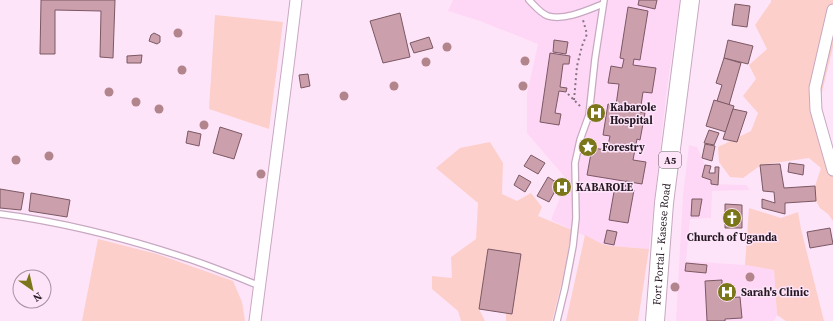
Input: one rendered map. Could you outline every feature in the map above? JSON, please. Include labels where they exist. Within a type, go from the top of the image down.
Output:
[{"type":"highway","name":"Fort Portal - Kasese Road","points":[[655,321],[664,203],[690,0]]},
{"type":"street","points":[[256,321],[290,58],[296,0]]},
{"type":"street","points":[[833,10],[815,88],[816,110],[833,170]]},
{"type":"lane","points":[[529,0],[538,10],[549,16],[562,17],[581,13],[604,2]]},
{"type":"lane","points":[[557,321],[573,246],[576,218],[576,163],[580,140],[589,115],[595,59],[604,2]]},
{"type":"lane","points":[[0,214],[31,218],[109,235],[187,258],[260,286]]},
{"type":"path","points":[[574,100],[577,66],[586,34],[581,13]]},
{"type":"path","points":[[568,94],[589,115]]},
{"type":"shaded area","name":"Kabarole Hospital","points":[[453,0],[680,0],[667,88],[649,249],[602,244],[551,220],[567,180],[527,133],[527,93],[538,44],[480,21],[448,11]]},
{"type":"shaded area","points":[[771,0],[833,0],[833,47],[819,104],[833,155],[833,221],[828,214],[820,208],[816,201],[815,186],[821,168],[809,158],[761,165],[743,178],[730,177],[719,162],[718,147],[751,131],[758,113],[743,96],[756,79],[749,65],[767,49],[755,25]]},
{"type":"shaded area","points":[[215,15],[283,22],[269,129],[209,109]]},
{"type":"shaded area","points":[[490,142],[503,163],[502,194],[517,201],[531,193],[542,207],[538,216],[572,230],[563,278],[552,321],[506,321],[506,313],[512,314],[521,254],[488,249],[479,309],[485,321],[461,321],[458,311],[432,289],[432,276],[452,278],[451,257],[476,239],[478,203],[436,168],[460,148]]},
{"type":"shaded area","name":"Sarah's Clinic","points":[[689,145],[697,147],[705,165],[702,177],[711,180],[711,184],[746,185],[750,190],[712,191],[711,218],[690,219],[686,261],[745,265],[774,270],[777,315],[774,321],[676,321],[683,195]]},
{"type":"shaded area","points":[[749,208],[781,218],[798,212],[824,321],[786,321],[777,315],[774,270],[745,265]]},
{"type":"shaded area","points":[[585,235],[602,244],[649,249],[638,321],[566,321]]},
{"type":"shaded area","points":[[98,239],[157,254],[233,281],[242,302],[245,321],[82,321]]},
{"type":"building","points":[[41,0],[115,0],[113,58],[100,57],[101,11],[55,10],[55,54],[40,54]]},
{"type":"building","points":[[639,0],[657,0],[655,9],[638,5]]},
{"type":"building","points":[[735,4],[750,6],[747,27],[732,25]]},
{"type":"building","name":"Kabarole Hospital","points":[[628,7],[648,11],[640,60],[634,59],[633,65],[656,68],[652,93],[643,92],[640,112],[645,113],[640,140],[637,139],[633,160],[646,162],[642,184],[587,175],[592,148],[607,150],[610,136],[603,135],[608,104],[616,105],[619,84],[608,83],[611,66],[622,68],[624,59],[620,58]]},
{"type":"building","points":[[400,13],[410,57],[383,63],[370,21]]},
{"type":"building","points":[[154,33],[160,36],[160,42],[157,44],[149,41],[151,35]]},
{"type":"building","points":[[429,37],[433,48],[414,53],[410,43]]},
{"type":"building","points":[[554,40],[568,42],[566,54],[553,52]]},
{"type":"building","points":[[728,40],[753,46],[748,64],[724,58]]},
{"type":"building","points":[[550,53],[570,56],[569,64],[563,64],[560,87],[567,88],[566,92],[559,91],[555,113],[561,114],[559,125],[540,122]]},
{"type":"building","points":[[142,55],[141,63],[127,63],[127,56]]},
{"type":"building","points":[[724,58],[741,63],[729,105],[717,101],[722,85],[716,83]]},
{"type":"building","points":[[308,74],[310,86],[301,88],[299,75]]},
{"type":"building","points":[[714,100],[734,106],[726,132],[706,126]]},
{"type":"building","points":[[733,109],[747,112],[737,142],[723,139]]},
{"type":"building","points":[[220,127],[242,134],[234,159],[213,153]]},
{"type":"building","points":[[709,130],[719,133],[714,145],[704,143]]},
{"type":"building","points":[[188,131],[201,134],[199,146],[186,143]]},
{"type":"building","points":[[705,144],[715,146],[712,161],[702,158]]},
{"type":"building","points":[[531,155],[545,163],[538,174],[524,166]]},
{"type":"building","points":[[789,163],[804,165],[803,175],[788,172]]},
{"type":"building","points":[[780,164],[784,188],[815,186],[816,201],[785,203],[785,214],[762,208],[762,199],[775,203],[774,192],[763,191],[760,165]]},
{"type":"building","points":[[705,165],[711,166],[709,173],[715,173],[715,167],[719,167],[718,185],[711,184],[711,180],[702,177]]},
{"type":"building","points":[[519,175],[531,182],[525,192],[514,185]]},
{"type":"building","points":[[548,177],[559,184],[549,202],[537,196]]},
{"type":"building","points":[[626,181],[632,182],[631,189],[634,190],[628,223],[609,220],[615,186],[625,188]]},
{"type":"building","points":[[0,189],[24,193],[21,210],[0,208]]},
{"type":"building","points":[[31,193],[70,200],[67,217],[29,211]]},
{"type":"building","points":[[692,199],[702,199],[699,216],[691,216]]},
{"type":"building","points":[[725,204],[742,205],[742,228],[725,228]]},
{"type":"building","points":[[830,228],[833,244],[810,248],[807,232]]},
{"type":"building","points":[[607,230],[617,232],[614,245],[604,243]]},
{"type":"building","points":[[488,249],[521,254],[512,314],[479,309]]},
{"type":"building","points":[[686,263],[707,265],[706,273],[685,271]]},
{"type":"building","name":"Sarah's Clinic","points":[[722,280],[722,285],[725,284],[726,298],[740,297],[742,318],[725,319],[725,321],[707,321],[705,281]]},
{"type":"place","name":"Kabarole Hospital","points":[[596,113]]},
{"type":"place","name":"Forestry","points":[[588,147]]},
{"type":"place","name":"KABAROLE","points":[[562,187]]},
{"type":"place","name":"Church of Uganda","points":[[732,218]]},
{"type":"place","name":"Sarah's Clinic","points":[[727,292]]}]
